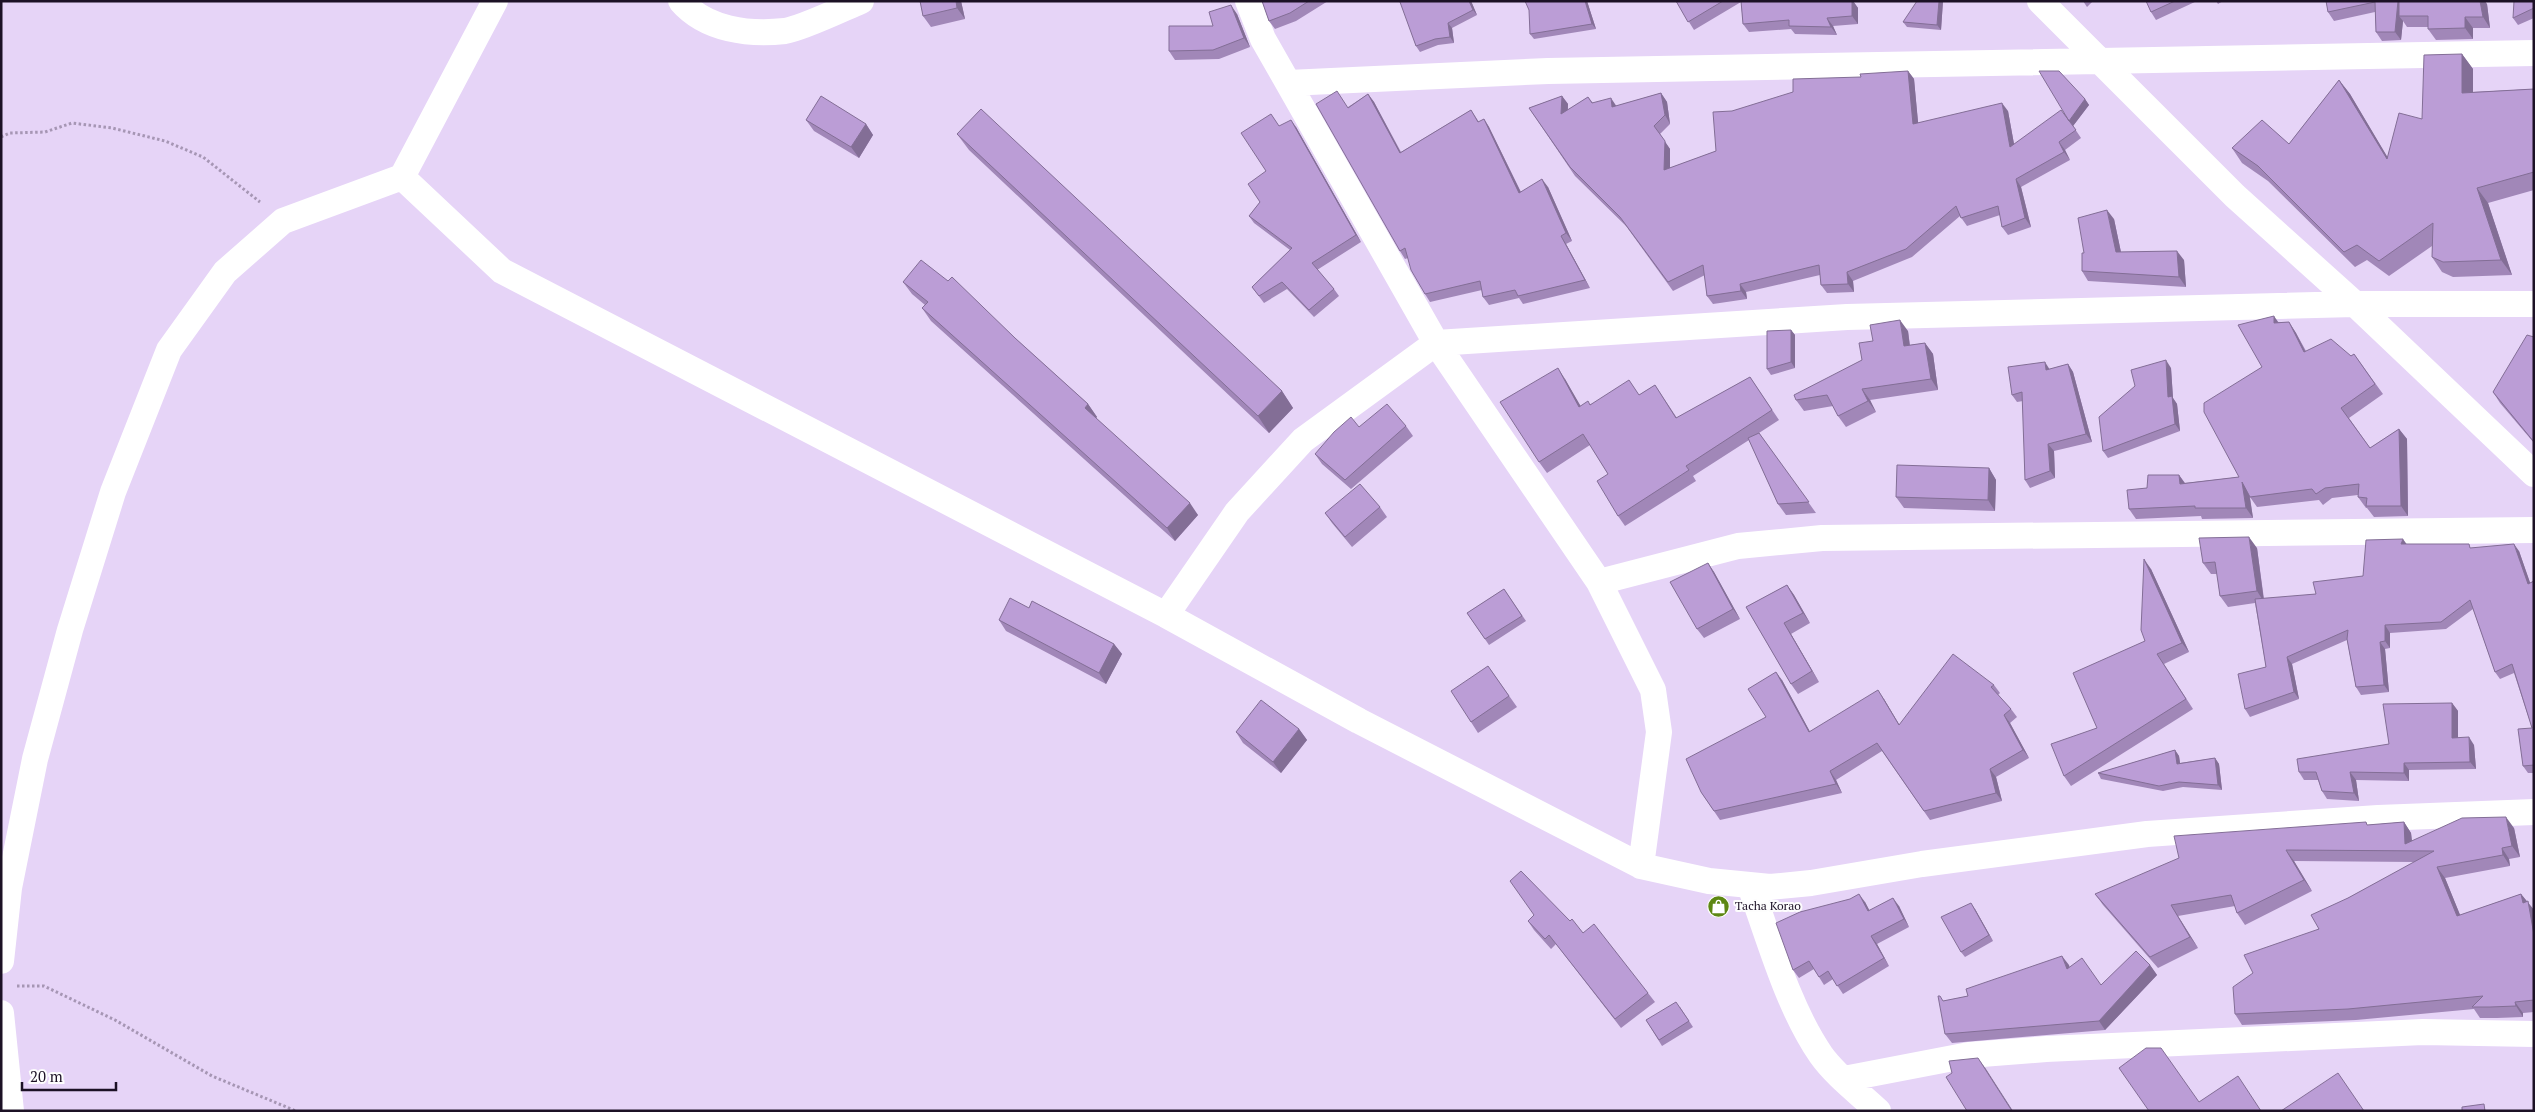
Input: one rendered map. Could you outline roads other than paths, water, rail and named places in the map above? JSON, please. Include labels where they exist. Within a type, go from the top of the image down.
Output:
[{"type":"street","points":[[1,961],[9,888],[36,759],[70,630],[114,492],[169,350],[225,272],[283,221],[402,177],[495,1]]},
{"type":"street","points":[[681,1],[692,14],[737,32],[786,31],[861,1]]},
{"type":"street","points":[[1248,1],[1263,39],[1436,343],[1599,582],[1653,690],[1659,732],[1640,866]]},
{"type":"street","points":[[2040,1],[2098,62],[2235,196],[2355,304],[2534,474]]},
{"type":"street","points":[[1288,83],[1548,71],[2534,53]]},
{"type":"street","points":[[402,177],[502,271],[1166,615],[1358,721],[1640,866],[1709,881],[1770,887],[1811,883],[1922,864],[2147,834],[2368,818],[2534,812]]},
{"type":"street","points":[[1166,615],[1237,512],[1303,440],[1436,343],[1848,317],[2355,304],[2534,304]]},
{"type":"street","points":[[1599,582],[1738,546],[1822,538],[2534,530]]},
{"type":"street","points":[[1750,886],[1777,960],[1808,1031],[1822,1056],[1878,1111]]},
{"type":"street","points":[[1,1013],[12,1111]]},
{"type":"street","points":[[1844,1079],[1970,1055],[2046,1049],[2423,1032],[2534,1034]]},
{"type":"place","name":"Tacha Korao","points":[[1719,906]]}]
